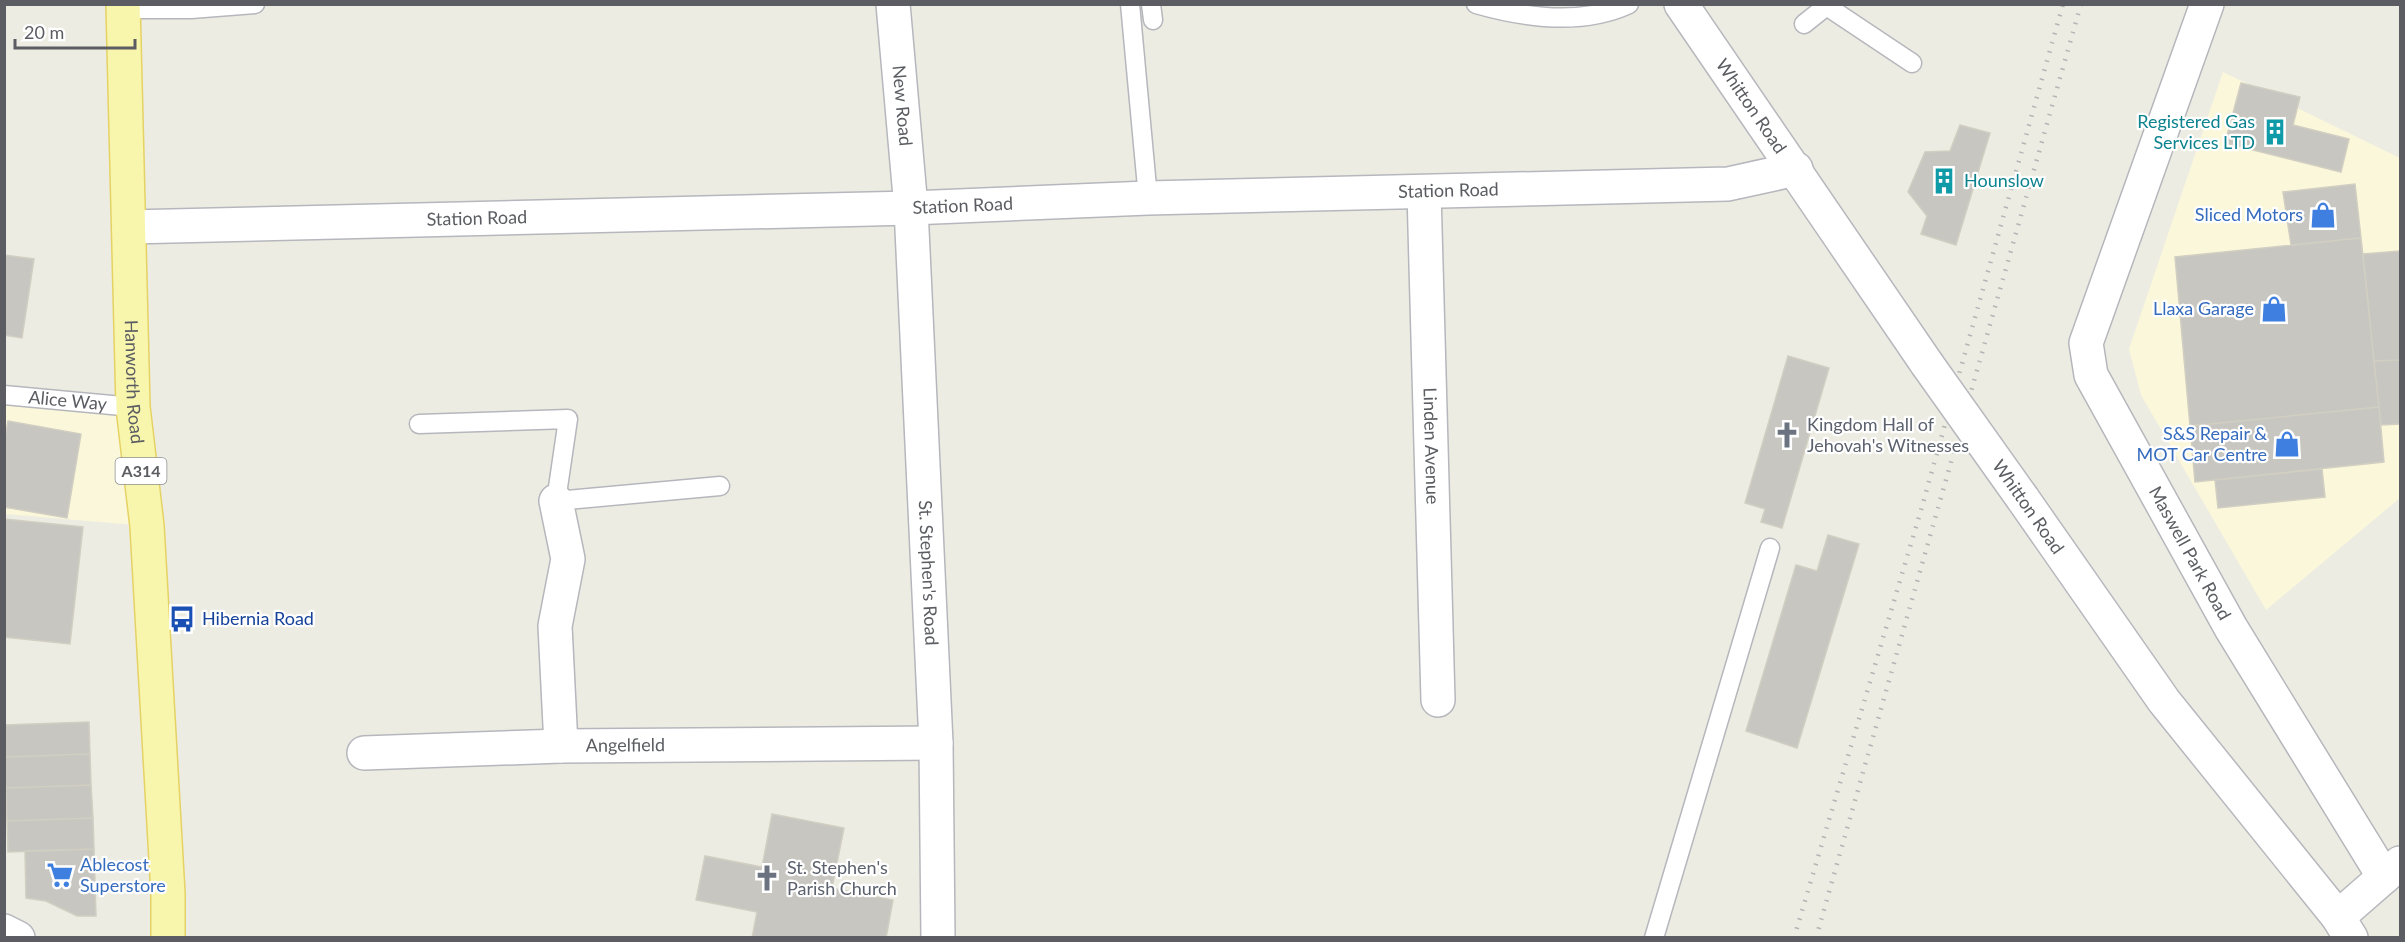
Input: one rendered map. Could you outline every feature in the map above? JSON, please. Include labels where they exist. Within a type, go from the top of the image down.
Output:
[{"type":"main road","name":"Hanworth Road","points":[[123,7],[133,407],[147,526],[168,894],[168,938]]},
{"type":"street","name":"New Road","points":[[893,4],[911,208]]},
{"type":"street","name":"Whitton Road","points":[[1681,4],[1796,169],[1927,364],[2164,701],[2344,927]]},
{"type":"street","name":"Maswell Park Road","points":[[2207,4],[2086,343],[2091,375],[2231,628],[2392,869]]},
{"type":"street","name":"Station Road","points":[[129,226],[911,208],[1148,198],[1728,184],[1796,169]]},
{"type":"street","name":"Linden Avenue","points":[[1424,192],[1438,700]]},
{"type":"street","name":"St. Stephen's Road","points":[[911,208],[936,743],[938,938]]},
{"type":"street","name":"Angelfield","points":[[556,501],[568,559],[555,626],[561,746],[936,743]]},
{"type":"street","points":[[364,753],[561,746]]},
{"type":"street","points":[[2344,927],[2392,869]]},
{"type":"street","points":[[4,931],[18,938]]},
{"type":"lane","points":[[123,7],[191,9],[255,4]]},
{"type":"lane","points":[[1130,4],[1148,198]]},
{"type":"lane","points":[[1476,4],[1533,16],[1582,18],[1614,11],[1629,4]]},
{"type":"lane","points":[[1803,24],[1828,6],[1912,63]]},
{"type":"lane","name":"Alice Way","points":[[4,395],[133,407]]},
{"type":"lane","points":[[420,424],[568,419],[556,501],[720,486]]},
{"type":"lane","points":[[1654,938],[1770,548]]},
{"type":"shaded area","points":[[2223,72],[2400,158],[2400,498],[2266,610],[2141,395],[2129,349]]},
{"type":"shaded area","points":[[5,399],[127,403],[147,526],[5,514]]},
{"type":"building","name":"Registered Gas Services LTD","points":[[2241,83],[2300,97],[2293,125],[2349,139],[2341,172],[2225,143]]},
{"type":"building","name":"Hounslow","points":[[1960,125],[1990,133],[1956,245],[1921,234],[1927,216],[1908,192],[1925,152],[1950,151]]},
{"type":"building","name":"Sliced Motors","points":[[2355,184],[2361,238],[2291,245],[2283,192]]},
{"type":"building","name":"Llaxa Garage","points":[[2361,238],[2379,407],[2190,426],[2175,257]]},
{"type":"building","points":[[2400,251],[2400,360],[2374,361],[2363,254]]},
{"type":"building","points":[[4,255],[34,259],[22,338],[4,335]]},
{"type":"building","name":"Kingdom Hall of Jehovah's Witnesses","points":[[1788,356],[1829,368],[1782,528],[1761,522],[1765,509],[1745,503]]},
{"type":"building","points":[[2400,360],[2400,424],[2381,425],[2374,361]]},
{"type":"building","name":"S&S Repair & MOT Car Centre","points":[[2379,407],[2384,462],[2195,482],[2190,426]]},
{"type":"building","points":[[8,421],[81,434],[67,518],[4,507],[4,443]]},
{"type":"building","points":[[2322,469],[2325,497],[2218,508],[2215,480]]},
{"type":"building","points":[[4,519],[83,527],[70,644],[4,637]]},
{"type":"building","points":[[1828,535],[1859,544],[1797,748],[1746,731],[1796,565],[1817,571]]},
{"type":"building","points":[[89,722],[90,754],[4,757],[4,725]]},
{"type":"building","points":[[90,754],[91,785],[6,788],[4,757]]},
{"type":"building","points":[[91,785],[93,818],[7,821],[6,788]]},
{"type":"building","name":"St. Stephen's Parish Church","points":[[772,814],[844,828],[832,888],[893,900],[886,938],[752,938],[757,912],[696,900],[705,856],[762,867]]},
{"type":"building","points":[[93,818],[94,849],[8,852],[7,821]]},
{"type":"building","name":"Ablecost Superstore","points":[[94,849],[96,916],[77,916],[46,901],[26,898],[25,851]]},
{"type":"railway","points":[[1794,938],[1921,510],[2063,4]]},
{"type":"railway","points":[[1816,938],[2081,4]]},
{"type":"place","name":"Registered Gas Services LTD","points":[[2275,132]]},
{"type":"place","name":"Hounslow","points":[[1944,181]]},
{"type":"place","name":"Sliced Motors","points":[[2323,215]]},
{"type":"place","name":"Llaxa Garage","points":[[2274,309]]},
{"type":"place","name":"Kingdom Hall of Jehovah's Witnesses","points":[[1787,435]]},
{"type":"place","name":"S&S Repair & MOT Car Centre","points":[[2287,444]]},
{"type":"place","name":"Hibernia Road","points":[[182,619]]},
{"type":"place","name":"Ablecost Superstore","points":[[60,875]]},
{"type":"place","name":"St. Stephen's Parish Church","points":[[767,878]]}]
